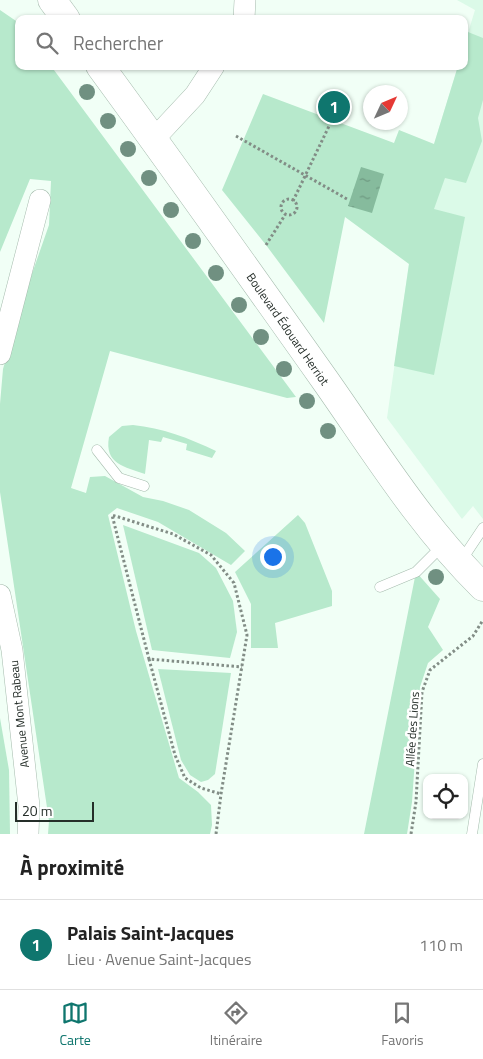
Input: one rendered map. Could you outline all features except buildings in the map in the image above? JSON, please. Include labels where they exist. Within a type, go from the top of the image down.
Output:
[{"type":"street","points":[[52,0],[63,15]]},
{"type":"street","points":[[244,15],[245,0]]},
{"type":"street","name":"Boulevard Édouard Herriot","points":[[103,70],[154,139],[404,493],[451,554],[483,587]]},
{"type":"street","points":[[154,139],[196,95],[212,70]]},
{"type":"street","points":[[0,354],[40,200]]},
{"type":"street","name":"Avenue Mont Rabeau","points":[[0,594],[12,650],[29,806],[28,834]]},
{"type":"lane","points":[[97,450],[119,478],[144,486]]},
{"type":"lane","points":[[380,587],[416,572],[451,554],[483,528]]},
{"type":"lane","points":[[472,834],[483,764]]},
{"type":"path","points":[[293,201],[332,120]]},
{"type":"path","points":[[236,136],[347,199]]},
{"type":"path","points":[[285,215],[282,211],[282,204],[285,200],[293,201]]},
{"type":"path","points":[[285,215],[293,214],[296,210],[296,205],[293,201]]},
{"type":"path","points":[[266,245],[285,215]]},
{"type":"path","points":[[216,834],[247,635],[234,582],[211,555],[173,534],[112,515],[175,755],[185,778],[201,788],[221,794]]},
{"type":"path","name":"Allée des Lions","points":[[411,834],[416,802],[422,692],[430,670],[473,636],[483,620]]},
{"type":"path","points":[[149,659],[242,667]]},
{"type":"shaded area","points":[[457,0],[483,0],[483,519],[473,506],[462,519],[387,418],[419,193],[457,70],[468,70],[468,33],[475,10]]},
{"type":"shaded area","points":[[0,10],[15,20],[15,70],[54,70],[296,397],[287,398],[110,351],[71,488],[86,493],[90,477],[105,476],[143,497],[163,501],[189,510],[226,533],[245,551],[231,565],[158,522],[117,508],[108,515],[136,631],[179,778],[198,792],[211,805],[212,825],[210,834],[48,834],[49,821],[0,492],[0,404],[3,369],[27,288],[49,225],[51,181],[30,179],[0,252]]},
{"type":"shaded area","points":[[468,32],[483,38],[483,100],[478,118],[482,141],[466,183],[445,178],[434,209],[465,217],[434,375],[394,366],[409,264],[345,217],[324,323],[222,190],[263,94],[394,143],[399,130],[434,144],[457,70],[468,70]]},
{"type":"shaded area","points":[[133,425],[175,434],[216,451],[212,458],[186,450],[187,444],[163,437],[161,442],[149,440],[145,474],[118,463],[113,459],[108,446],[109,437],[122,426]]},
{"type":"shaded area","points":[[298,515],[305,523],[332,591],[332,606],[275,623],[278,648],[251,648],[251,604],[235,572]]},
{"type":"shaded area","points":[[123,525],[199,553],[216,568],[233,601],[237,632],[230,658],[152,650]]},
{"type":"shaded area","points":[[416,572],[440,599],[428,627],[443,650],[428,663],[420,687],[412,802],[407,834],[364,834]]},
{"type":"shaded area","points":[[158,669],[231,673],[215,774],[208,780],[201,782],[190,775],[181,760]]},
{"type":"shaded area","points":[[0,718],[9,770],[10,834],[0,834]]},
{"type":"water","points":[[361,167],[384,174],[372,213],[348,206]]},
{"type":"place","name":"Palais Saint-Jacques","points":[[334,107]]}]
